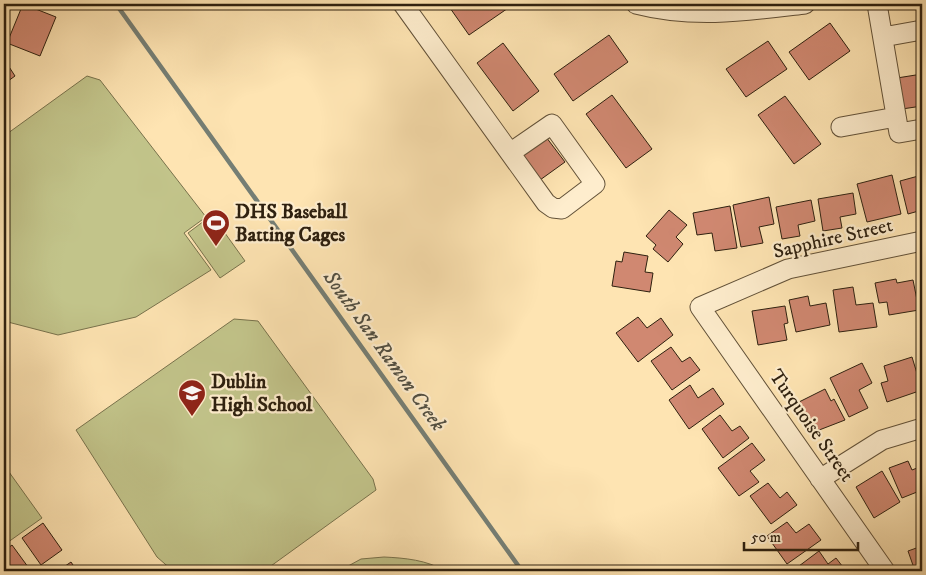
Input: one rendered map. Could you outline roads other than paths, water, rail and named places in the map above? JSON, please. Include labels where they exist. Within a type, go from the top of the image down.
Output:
[{"type":"street","points":[[403,4],[510,153],[546,203],[554,208],[562,209],[595,184],[552,124],[510,153]]},
{"type":"street","points":[[636,4],[661,10],[727,14],[805,4]]},
{"type":"street","points":[[877,4],[899,134],[922,129]]},
{"type":"street","points":[[883,37],[922,30]]},
{"type":"street","points":[[841,127],[896,117]]},
{"type":"street","name":"Sapphire Street","points":[[700,307],[788,269],[922,241]]},
{"type":"street","name":"Turquoise Street","points":[[700,307],[885,571]]},
{"type":"street","points":[[820,479],[882,440],[922,428]]},
{"type":"waterway","name":"South San Ramon Creek","points":[[116,4],[522,571]]},
{"type":"place","name":"DHS Baseball Batting Cages","points":[[216,247]]},
{"type":"place","name":"Dublin High School","points":[[192,417]]}]
